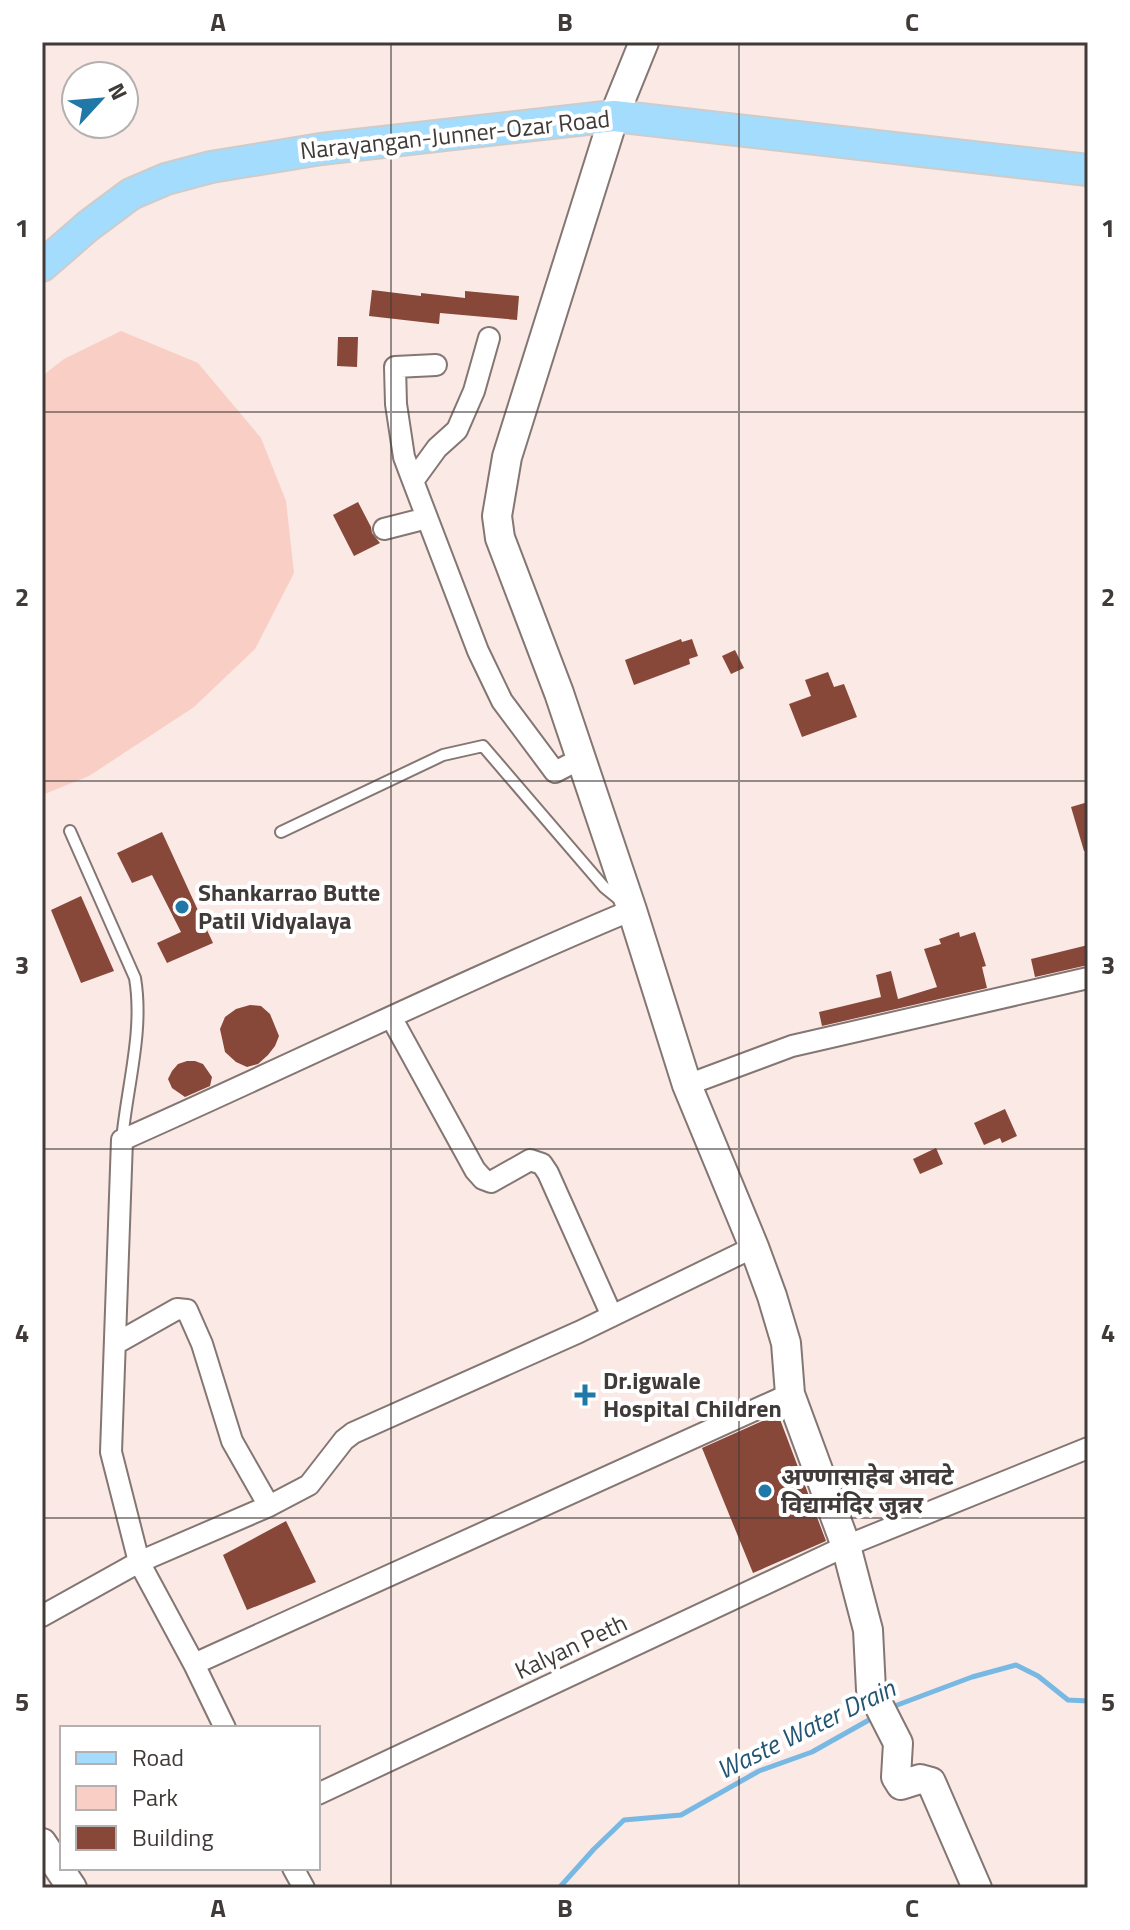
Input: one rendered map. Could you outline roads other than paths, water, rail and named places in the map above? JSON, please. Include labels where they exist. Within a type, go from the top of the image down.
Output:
[{"type":"main road","name":"Narayangan-Junner-Ozar Road","points":[[42,266],[131,194],[166,179],[211,167],[321,149],[614,116],[1088,170]]},
{"type":"street","points":[[644,42],[614,116],[507,457],[497,516],[500,538],[559,693],[687,1085],[772,1296],[786,1343],[790,1394],[846,1546],[868,1630],[871,1690],[898,1743],[896,1777],[901,1785],[920,1779],[931,1782],[977,1888]]},
{"type":"street","points":[[413,481],[437,448],[457,430],[474,391],[489,338]]},
{"type":"street","points":[[436,365],[395,367],[396,404],[404,457],[478,651],[502,701],[555,772],[580,759]]},
{"type":"street","points":[[384,529],[427,518]]},
{"type":"street","points":[[224,1726],[139,1562],[111,1452],[122,1140],[509,962],[632,910]]},
{"type":"street","points":[[687,1085],[792,1046],[1088,978]]},
{"type":"street","points":[[391,1017],[475,1170],[483,1179],[491,1182],[530,1160],[542,1164],[612,1316]]},
{"type":"street","points":[[42,1616],[139,1562],[269,1506],[309,1485],[353,1433],[612,1316],[754,1247]]},
{"type":"street","points":[[115,1344],[177,1309],[187,1310],[202,1344],[232,1441],[269,1506]]},
{"type":"street","points":[[194,1664],[790,1394]]},
{"type":"street","name":"Kalyan Peth","points":[[320,1793],[846,1546],[1088,1448]]},
{"type":"street","points":[[42,1843],[72,1888]]},
{"type":"street","points":[[294,1870],[304,1888]]},
{"type":"lane","points":[[281,832],[443,755],[483,746],[604,887],[632,910]]},
{"type":"lane","points":[[70,831],[135,978],[139,999],[122,1140]]},
{"type":"waterway","name":"Waste Water Drain","points":[[892,1707],[972,1677],[1016,1665],[1038,1676],[1068,1700],[1088,1701]]},
{"type":"waterway","name":"Waste Water Drain","points":[[559,1888],[624,1820],[681,1815],[759,1771],[812,1752],[876,1716]]},
{"type":"place","name":"Shankarrao Butte Patil Vidyalaya","points":[[182,907]]},
{"type":"place","name":"Dr.igwale Hospital Children","points":[[585,1395]]},
{"type":"place","name":"अण्णासाहेब आवटे विद्यामंदिर जुन्नर","points":[[765,1491]]}]
